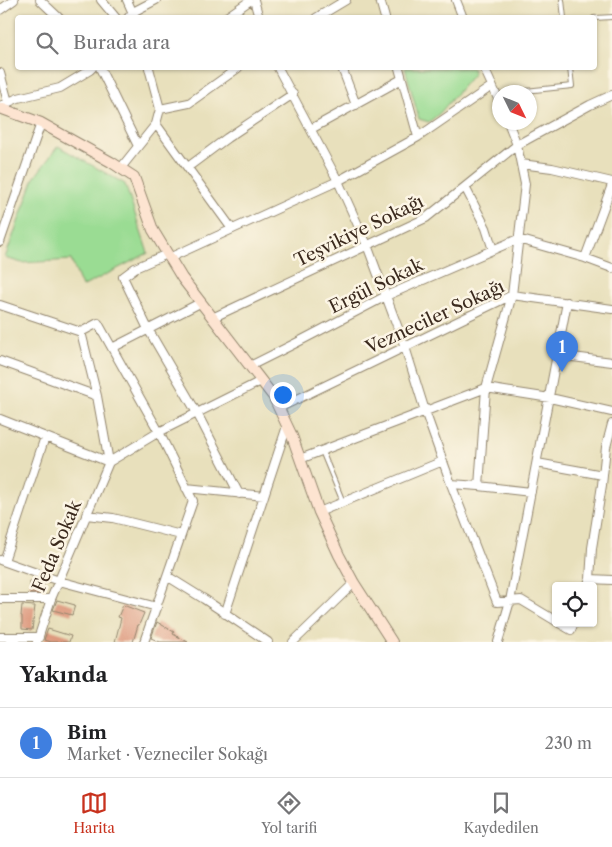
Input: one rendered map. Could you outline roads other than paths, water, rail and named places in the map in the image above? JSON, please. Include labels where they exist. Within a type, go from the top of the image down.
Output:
[{"type":"street","points":[[0,10],[14,0]]},
{"type":"street","points":[[40,0],[57,15]]},
{"type":"street","points":[[101,0],[114,15]]},
{"type":"street","points":[[127,0],[132,15]]},
{"type":"street","points":[[134,15],[156,0]]},
{"type":"street","points":[[230,15],[252,0],[258,15]]},
{"type":"street","points":[[323,15],[346,0]]},
{"type":"street","points":[[380,0],[383,15]]},
{"type":"street","points":[[456,0],[462,15]]},
{"type":"street","points":[[3,106],[18,98],[60,88],[90,70]]},
{"type":"street","points":[[101,70],[138,146]]},
{"type":"street","points":[[120,168],[156,124],[160,109],[150,70]]},
{"type":"street","points":[[160,109],[189,102],[235,70]]},
{"type":"street","points":[[279,70],[338,181],[367,245],[405,347],[451,484],[497,602],[521,600],[552,619]]},
{"type":"street","points":[[343,70],[356,104]]},
{"type":"street","points":[[399,70],[418,137]]},
{"type":"street","points":[[239,494],[198,412],[148,329],[123,276],[135,268],[232,229],[338,181],[418,137],[492,86],[485,70]]},
{"type":"street","points":[[0,73],[3,106]]},
{"type":"street","points":[[311,129],[402,79]]},
{"type":"street","points":[[188,168],[227,138],[293,94]]},
{"type":"street","name":"Teşvikiye Sokağı","points":[[212,318],[426,218],[517,145],[612,95]]},
{"type":"street","points":[[3,106],[41,123],[134,177],[153,230],[168,256],[182,278],[273,396],[287,426],[319,512],[339,555],[392,642]]},
{"type":"street","points":[[0,242],[41,123]]},
{"type":"street","points":[[156,124],[232,229]]},
{"type":"street","points":[[479,486],[486,388],[512,295],[525,184],[517,145],[511,130]]},
{"type":"street","points":[[521,164],[552,168],[612,183],[585,258]]},
{"type":"street","points":[[466,186],[486,228],[493,250]]},
{"type":"street","points":[[518,239],[585,258],[612,268]]},
{"type":"street","name":"Ergül Sokak","points":[[250,366],[386,296],[518,239]]},
{"type":"street","name":"Vezneciler Sokağı","points":[[279,408],[512,295],[612,309]]},
{"type":"street","points":[[112,348],[200,302]]},
{"type":"street","points":[[498,642],[510,601],[567,302]]},
{"type":"street","points":[[0,305],[81,332],[98,323],[160,432],[193,501],[157,607],[148,641]]},
{"type":"street","points":[[81,332],[97,396],[109,462]]},
{"type":"street","points":[[557,354],[612,362]]},
{"type":"street","points":[[0,361],[97,396]]},
{"type":"street","points":[[109,462],[160,432],[261,381]]},
{"type":"street","points":[[300,459],[486,388],[550,398],[612,412]]},
{"type":"street","points":[[0,419],[109,462]]},
{"type":"street","points":[[612,424],[606,447],[589,582],[612,580]]},
{"type":"street","points":[[225,614],[287,426]]},
{"type":"street","points":[[46,437],[2,560],[59,581],[157,607]]},
{"type":"street","points":[[319,512],[443,461]]},
{"type":"street","name":"Feda Sokak","points":[[38,639],[51,600],[109,462]]},
{"type":"street","points":[[537,463],[603,475]]},
{"type":"street","points":[[451,484],[531,492]]},
{"type":"street","points":[[186,488],[264,496]]},
{"type":"street","points":[[86,515],[113,518],[181,535]]},
{"type":"street","points":[[167,576],[268,642]]},
{"type":"street","points":[[294,642],[354,582]]},
{"type":"street","points":[[0,600],[51,600]]},
{"type":"street","points":[[0,637],[38,639]]},
{"type":"lane","points":[[562,0],[564,15]]},
{"type":"lane","points":[[597,18],[612,17]]},
{"type":"lane","points":[[537,90],[572,86],[570,70]]},
{"type":"lane","points":[[322,451],[343,502]]},
{"type":"place","name":"Bim","points":[[562,372]]}]
